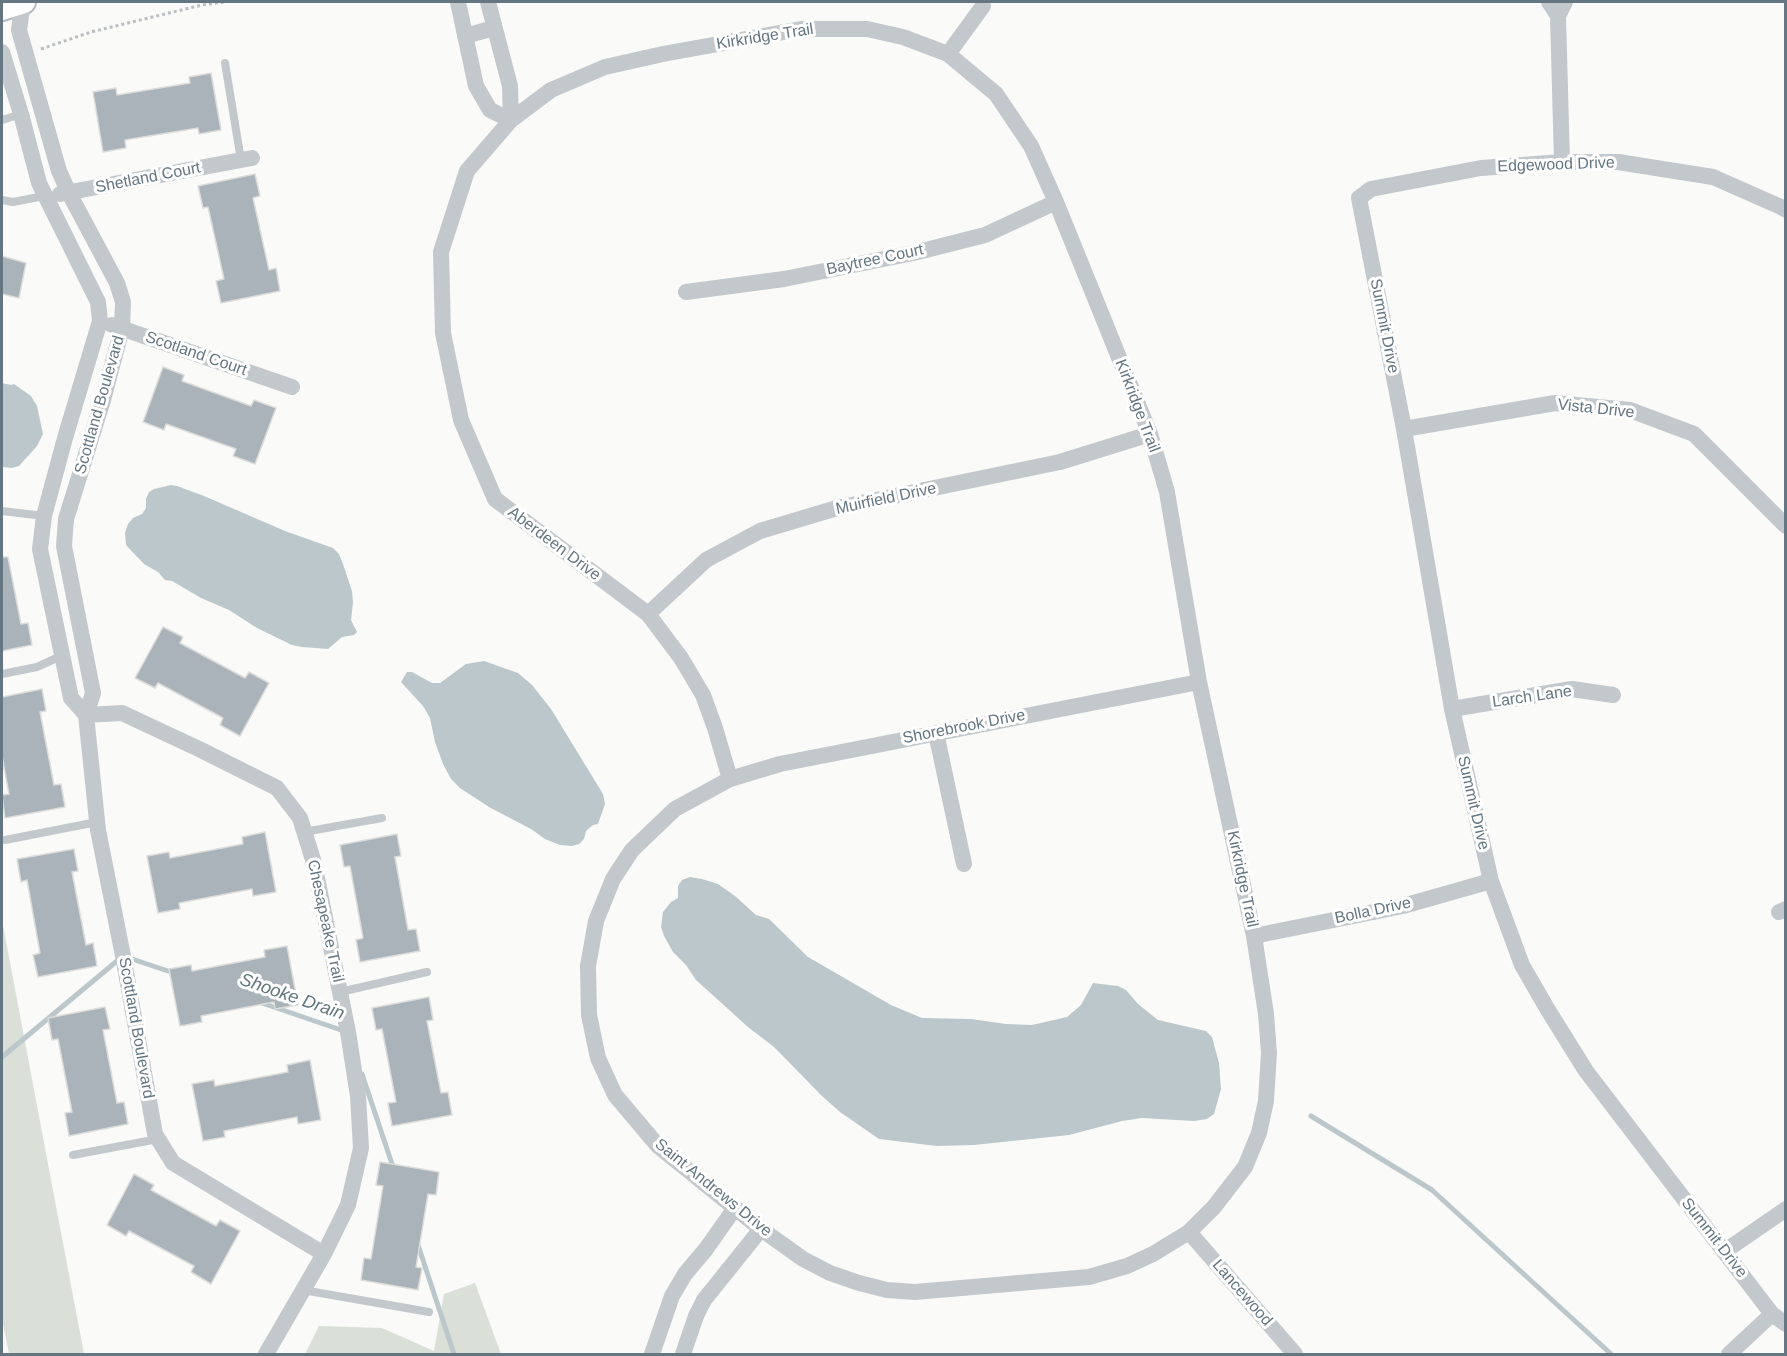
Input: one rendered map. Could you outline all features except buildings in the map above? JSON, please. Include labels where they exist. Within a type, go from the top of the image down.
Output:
[{"type":"main road","points":[[2,9],[24,2]]},
{"type":"street","name":"Scottland Boulevard","points":[[24,2],[19,30],[59,171],[117,283],[123,302],[122,328],[103,400],[66,519],[64,546],[93,693],[86,715],[97,822],[155,1134],[173,1163],[324,1254]]},
{"type":"street","points":[[458,2],[476,86],[490,110],[511,120],[510,86],[488,2]]},
{"type":"street","points":[[948,54],[983,6]]},
{"type":"street","points":[[1557,6],[1562,162]]},
{"type":"street","points":[[465,36],[494,28]]},
{"type":"street","name":"Kirkridge Trail","points":[[511,120],[551,90],[605,67],[801,29],[867,29],[903,37],[948,54],[996,94],[1031,146],[1150,434],[1167,492],[1199,682],[1254,936],[1266,1014],[1269,1053],[1266,1101],[1259,1133],[1245,1167],[1214,1207],[1189,1232]]},
{"type":"street","name":"Scottland Boulevard","points":[[2,52],[39,183],[98,302],[100,321],[44,516],[40,549],[71,698],[86,715]]},
{"type":"street","name":"Aberdeen Drive","points":[[511,120],[467,171],[441,252],[443,333],[461,420],[495,499],[648,614],[681,658],[703,695],[730,778]]},
{"type":"street","name":"Shetland Court","points":[[44,196],[246,159]]},
{"type":"street","name":"Edgewood Drive","points":[[1359,198],[1371,189],[1480,168],[1562,162],[1618,162],[1713,177],[1784,206]]},
{"type":"street","name":"Summit Drive","points":[[1359,198],[1404,429],[1452,709],[1491,881],[1522,965],[1593,1081],[1772,1314],[1785,1324]]},
{"type":"street","name":"Baytree Court","points":[[686,292],[784,279],[918,252],[985,235],[1056,202]]},
{"type":"street","name":"Scotland Court","points":[[100,321],[292,387]]},
{"type":"street","name":"Vista Drive","points":[[1404,429],[1555,404],[1630,410],[1694,434],[1785,526]]},
{"type":"street","name":"Muirfield Drive","points":[[648,614],[706,560],[760,531],[837,508],[1060,462],[1150,434]]},
{"type":"street","points":[[44,516],[66,519]]},
{"type":"street","points":[[62,656],[84,650]]},
{"type":"street","name":"Shorebrook Drive","points":[[730,778],[780,764],[1199,682]]},
{"type":"street","name":"Larch Lane","points":[[1452,709],[1572,688],[1612,695]]},
{"type":"street","name":"Chesapeake Trail","points":[[86,715],[122,713],[277,788],[300,818],[314,863],[348,1032],[358,1096],[362,1148],[348,1205],[324,1254],[266,1354]]},
{"type":"street","points":[[936,733],[964,864]]},
{"type":"street","name":"Saint Andrews Drive","points":[[730,778],[675,809],[632,850],[613,879],[596,921],[588,966],[589,1015],[598,1058],[615,1095],[658,1146],[761,1229],[803,1258],[830,1273],[887,1290],[915,1292],[1089,1277],[1108,1273],[1153,1254],[1189,1232]]},
{"type":"street","name":"Bolla Drive","points":[[1254,936],[1403,906],[1491,881]]},
{"type":"street","points":[[652,1354],[672,1296],[685,1274],[735,1208]]},
{"type":"street","points":[[1725,1251],[1785,1209]]},
{"type":"street","points":[[657,1338],[684,1350],[704,1300],[761,1229]]},
{"type":"street","name":"Lancewood","points":[[1189,1232],[1295,1354]]},
{"type":"street","points":[[1729,1354],[1772,1314]]},
{"type":"lane","points":[[225,63],[246,159]]},
{"type":"lane","points":[[2,120],[21,114]]},
{"type":"lane","points":[[2,200],[13,202],[44,196]]},
{"type":"lane","points":[[2,511],[44,516]]},
{"type":"lane","points":[[2,674],[37,667],[62,656]]},
{"type":"lane","points":[[304,832],[382,818]]},
{"type":"lane","points":[[5,840],[97,822]]},
{"type":"lane","points":[[340,992],[427,972]]},
{"type":"lane","points":[[73,1155],[158,1139]]},
{"type":"lane","points":[[303,1290],[429,1312]]},
{"type":"path","points":[[27,54],[91,32],[202,5],[224,2]]},
{"type":"shaded area","points":[[2,383],[14,384],[31,396],[37,406],[43,434],[37,446],[19,466],[12,468],[2,467]]},
{"type":"shaded area","points":[[171,485],[333,548],[339,554],[352,591],[351,620],[357,632],[354,635],[342,637],[328,649],[292,645],[257,628],[229,610],[201,598],[172,581],[165,580],[158,572],[144,564],[126,545],[125,533],[128,524],[133,518],[142,514],[146,508],[149,492]]},
{"type":"shaded area","points":[[484,661],[518,673],[532,685],[551,709],[603,794],[605,804],[598,824],[586,831],[584,839],[579,844],[560,845],[545,839],[460,788],[451,779],[443,764],[430,718],[423,706],[401,682],[407,672],[412,672],[432,683],[440,683],[466,664]]},
{"type":"shaded area","points":[[690,877],[718,884],[756,915],[769,919],[808,957],[891,1005],[922,1018],[971,1019],[1032,1025],[1067,1017],[1081,1005],[1093,983],[1118,986],[1126,990],[1138,1004],[1158,1020],[1206,1031],[1212,1037],[1219,1063],[1221,1089],[1214,1114],[1207,1119],[1194,1121],[1142,1118],[1069,1135],[974,1145],[937,1146],[879,1139],[840,1112],[822,1096],[774,1047],[696,980],[673,952],[661,927],[663,912],[671,902],[678,898],[678,886],[682,880]]},
{"type":"shaded area","points":[[2,920],[84,1354],[9,1354],[2,1319]]},
{"type":"shaded area","points":[[475,1283],[501,1354],[305,1354],[319,1326],[382,1328],[434,1351],[444,1294]]},
{"type":"waterway","name":"Shooke Drain","points":[[2,1057],[123,956],[174,973]]},
{"type":"waterway","name":"Shooke Drain","points":[[259,1002],[344,1031]]},
{"type":"waterway","name":"Shooke Drain","points":[[362,1074],[394,1170]]},
{"type":"waterway","points":[[1311,1116],[1432,1190],[1611,1354]]},
{"type":"waterway","name":"Shooke Drain","points":[[417,1242],[454,1354]]}]
